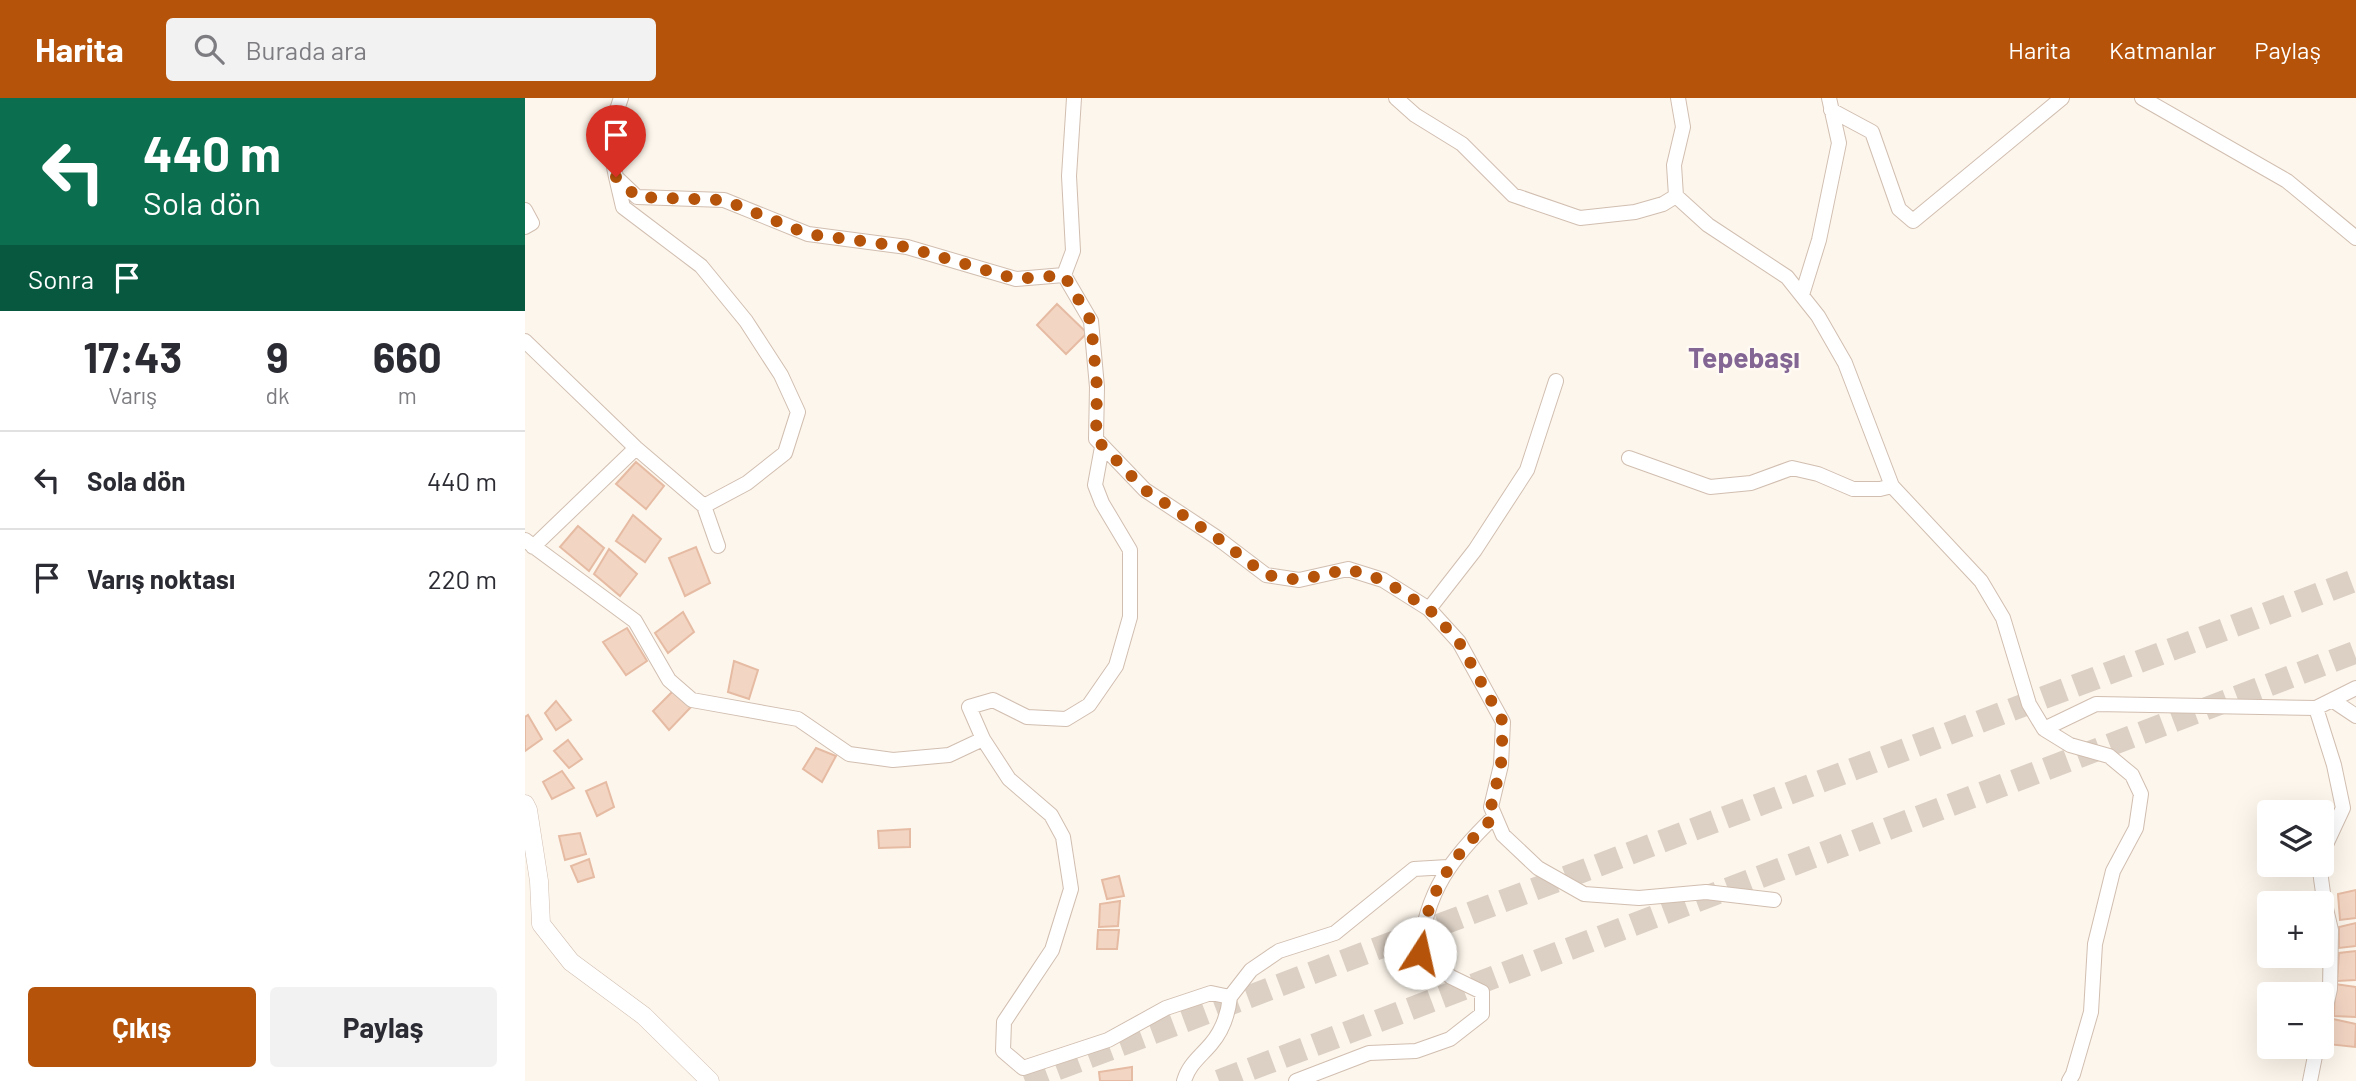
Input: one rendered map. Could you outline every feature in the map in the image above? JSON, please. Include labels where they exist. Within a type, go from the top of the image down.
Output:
[{"type":"street","points":[[621,98],[615,113],[611,157],[623,207],[701,266],[746,321],[782,375],[798,412],[785,453],[747,484],[704,506]]},
{"type":"street","points":[[1064,275],[1073,251],[1069,176],[1074,98]]},
{"type":"street","points":[[1396,98],[1415,115],[1462,144],[1513,195],[1580,218],[1635,212],[1663,204],[1676,196]]},
{"type":"street","points":[[1678,98],[1683,127],[1674,165],[1676,196],[1708,225],[1787,277],[1802,295],[1818,316],[1845,363],[1892,486],[1981,581],[2003,618],[2029,704],[2044,729],[2070,745],[2109,756],[2132,775],[2141,794],[2136,828],[2113,871],[2095,944],[2091,1012],[2069,1081]]},
{"type":"street","points":[[1830,104],[1871,132],[1899,209],[1913,221],[2062,98]]},
{"type":"street","points":[[2142,98],[2287,181],[2356,239]]},
{"type":"street","points":[[1802,295],[1819,240],[1839,142],[1830,104]]},
{"type":"street","points":[[616,177],[637,197],[724,200],[808,234],[907,247],[1016,279],[1064,275]]},
{"type":"street","points":[[525,210],[532,223],[525,227]]},
{"type":"street","points":[[1064,275],[1091,321],[1097,387],[1096,439],[1145,490],[1216,537],[1266,575],[1299,580],[1348,569],[1383,580],[1429,609],[1459,642],[1503,722],[1501,765],[1491,807],[1503,835],[1538,868],[1584,894],[1639,898],[1706,892],[1774,900]]},
{"type":"street","points":[[525,341],[636,448],[704,506],[718,546]]},
{"type":"street","points":[[1429,609],[1475,550],[1527,470],[1556,381]]},
{"type":"street","points":[[1102,447],[1095,485],[1101,503],[1130,550],[1130,617],[1116,666],[1089,705],[1066,719],[1027,717],[993,700],[969,708],[983,739],[1009,779],[1051,815],[1063,837],[1071,889],[1052,950],[1004,1021],[1003,1051],[1023,1068],[1108,1040],[1167,1008],[1210,993],[1230,997]]},
{"type":"street","points":[[636,448],[529,544],[635,621],[669,680],[692,700],[797,719],[849,754],[893,760],[949,755],[983,739]]},
{"type":"street","points":[[1629,458],[1710,487],[1751,483],[1792,468],[1818,474],[1853,489],[1892,486]]},
{"type":"street","points":[[2044,729],[2096,704],[2316,708],[2356,688]]},
{"type":"street","points":[[2332,700],[2356,716]]},
{"type":"street","points":[[2316,708],[2334,765],[2343,808],[2334,827]]},
{"type":"street","points":[[525,804],[529,845],[539,881],[541,924],[571,962],[644,1016],[710,1081]]},
{"type":"street","points":[[1296,1081],[1369,1054],[1416,1051],[1450,1039],[1482,1014],[1482,992],[1451,977],[1420,953],[1422,930],[1448,867],[1464,845],[1495,816]]},
{"type":"street","points":[[1184,1081],[1188,1068],[1213,1043],[1227,1018],[1230,997],[1251,970],[1279,951],[1335,933],[1414,869],[1448,867]]},
{"type":"street","points":[[2320,877],[2323,900],[2332,930],[2330,982]]},
{"type":"street","points":[[2310,1081],[2314,1059]]},
{"type":"building","points":[[1057,304],[1087,333],[1066,354],[1037,325]]},
{"type":"building","points":[[636,462],[664,486],[646,509],[616,484]]},
{"type":"building","points":[[633,515],[661,539],[645,562],[616,541]]},
{"type":"building","points":[[578,526],[604,548],[589,571],[560,547]]},
{"type":"building","points":[[696,547],[710,583],[685,596],[669,558]]},
{"type":"building","points":[[609,549],[637,574],[620,596],[594,574]]},
{"type":"building","points":[[683,612],[694,632],[668,653],[655,633]]},
{"type":"building","points":[[627,628],[647,661],[626,675],[603,642]]},
{"type":"building","points":[[734,661],[758,670],[749,699],[728,692]]},
{"type":"building","points":[[674,690],[691,707],[669,730],[653,711]]},
{"type":"building","points":[[556,701],[571,720],[556,730],[545,713]]},
{"type":"building","points":[[528,715],[542,739],[525,751],[525,717]]},
{"type":"building","points":[[568,740],[582,759],[569,768],[554,751]]},
{"type":"building","points":[[816,748],[836,756],[822,782],[803,769]]},
{"type":"building","points":[[562,771],[574,788],[552,799],[543,782]]},
{"type":"building","points":[[606,782],[614,807],[597,816],[586,791]]},
{"type":"building","points":[[910,829],[910,847],[879,848],[878,831]]},
{"type":"building","points":[[580,833],[586,854],[565,860],[559,836]]},
{"type":"building","points":[[589,859],[594,877],[578,882],[571,866]]},
{"type":"building","points":[[1119,876],[1124,896],[1107,899],[1102,880]]},
{"type":"building","points":[[2356,890],[2356,918],[2340,920],[2338,894]]},
{"type":"building","points":[[1120,901],[1118,926],[1099,927],[1100,904]]},
{"type":"building","points":[[2356,923],[2356,946],[2339,948],[2339,927]]},
{"type":"building","points":[[1098,930],[1119,930],[1117,949],[1097,949]]},
{"type":"building","points":[[2356,951],[2356,980],[2337,981],[2339,953]]},
{"type":"building","points":[[2335,984],[2356,987],[2356,1017],[2334,1016]]},
{"type":"building","points":[[2334,1019],[2356,1024],[2355,1047],[2334,1045]]},
{"type":"building","points":[[1132,1067],[1132,1081],[1100,1081],[1099,1072]]},
{"type":"tunnel","points":[[1025,1081],[2356,580]]},
{"type":"tunnel","points":[[1219,1081],[2356,652]]},
{"type":"district","name":"Tepebaşı","points":[[1744,358]]},
{"type":"route","points":[[616,177],[637,197],[724,200],[808,234],[907,247],[1016,279],[1064,275],[1091,321],[1097,387],[1096,439],[1145,490],[1216,537],[1266,575],[1299,580],[1348,569],[1383,580],[1429,609],[1459,642],[1503,722],[1501,765],[1491,807],[1495,816],[1464,845],[1448,867],[1422,930],[1420,953]]}]
